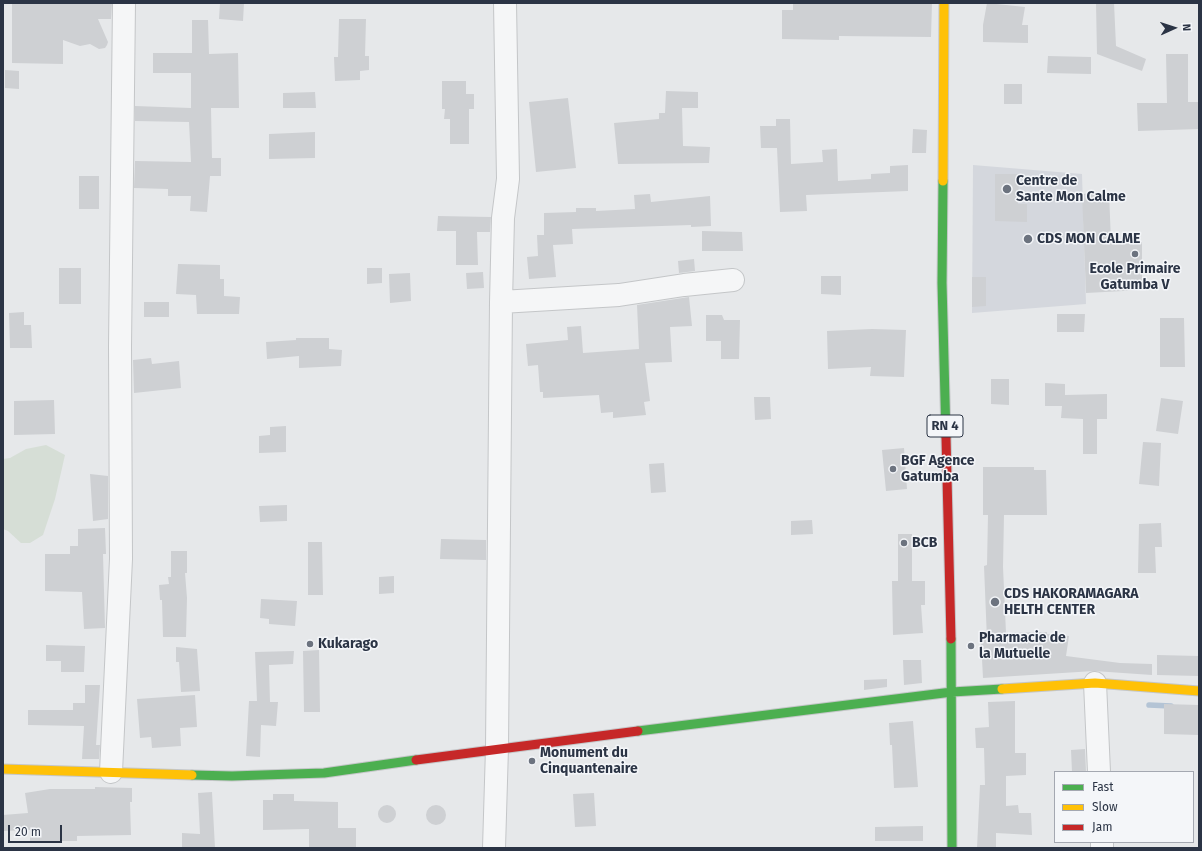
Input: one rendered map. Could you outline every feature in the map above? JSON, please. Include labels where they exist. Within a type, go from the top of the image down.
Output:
[{"type":"street","points":[[112,772],[120,559],[120,346],[124,3]]},
{"type":"street","points":[[494,848],[497,748],[501,302],[503,218],[508,179],[505,3]]},
{"type":"street","name":"RN 4","points":[[944,3],[942,283],[952,692],[952,848]]},
{"type":"street","points":[[501,302],[619,295],[684,285],[733,280]]},
{"type":"street","points":[[3,769],[232,776],[324,773],[497,748],[952,692],[1095,683],[1199,691]]},
{"type":"street","points":[[1095,683],[1099,771]]},
{"type":"shaded area","name":"CDS MON CALME","points":[[973,165],[1082,174],[1086,304],[972,313]]},
{"type":"shaded area","points":[[46,445],[65,455],[55,499],[43,535],[30,543],[21,543],[8,531],[3,529],[3,459],[10,458],[26,449]]},
{"type":"building","points":[[12,3],[112,3],[111,19],[98,19],[108,42],[107,45],[105,48],[99,49],[90,44],[80,46],[63,40],[63,64],[12,63]]},
{"type":"building","points":[[220,3],[244,3],[243,21],[219,19]]},
{"type":"building","points":[[793,3],[932,3],[931,37],[839,36],[839,40],[782,39],[782,10],[793,10]]},
{"type":"building","points":[[987,3],[1025,7],[1022,25],[1028,25],[1028,43],[983,42],[983,25]]},
{"type":"building","points":[[1096,3],[1114,3],[1116,46],[1146,59],[1142,71],[1097,54]]},
{"type":"building","points":[[339,19],[366,19],[365,56],[369,56],[369,70],[360,71],[360,80],[335,81],[334,57],[338,57]]},
{"type":"building","points":[[192,20],[208,20],[209,54],[238,53],[239,108],[211,108],[212,158],[221,158],[221,176],[210,176],[207,212],[190,211],[191,196],[168,196],[168,189],[134,188],[135,161],[191,162],[189,122],[135,121],[135,106],[191,108],[191,73],[153,73],[153,53],[192,53]]},
{"type":"building","points":[[1166,54],[1188,54],[1188,102],[1199,102],[1199,129],[1138,131],[1137,103],[1167,103]]},
{"type":"building","points":[[1048,56],[1091,57],[1091,74],[1047,73]]},
{"type":"building","points":[[5,70],[19,71],[19,89],[5,88]]},
{"type":"building","points":[[442,81],[466,81],[466,94],[474,94],[474,109],[469,109],[469,144],[450,144],[450,119],[444,119],[445,109],[442,109]]},
{"type":"building","points":[[1004,84],[1022,84],[1022,104],[1004,104]]},
{"type":"building","points":[[666,91],[698,92],[698,108],[682,108],[683,146],[710,147],[709,163],[618,164],[614,123],[659,119],[659,113],[665,113]]},
{"type":"building","points":[[315,92],[316,108],[283,108],[283,93]]},
{"type":"building","points":[[568,98],[576,168],[536,172],[529,102]]},
{"type":"building","points":[[776,119],[790,119],[791,164],[823,162],[822,150],[837,149],[838,181],[871,179],[871,174],[890,173],[890,166],[908,165],[908,191],[806,195],[807,211],[780,212],[777,148],[761,148],[760,126],[776,126]]},
{"type":"building","points":[[913,129],[927,130],[926,153],[912,153]]},
{"type":"building","points":[[315,132],[315,158],[269,159],[269,134]]},
{"type":"building","name":"Centre de Sante Mon Calme","points":[[995,174],[1019,174],[1018,204],[1027,204],[1027,222],[995,221]]},
{"type":"building","points":[[79,176],[99,176],[99,209],[79,209]]},
{"type":"building","points":[[1109,192],[1111,242],[1142,242],[1142,290],[1086,293],[1082,194]]},
{"type":"building","points":[[650,194],[651,202],[710,196],[711,226],[691,227],[691,225],[572,229],[573,244],[553,245],[556,277],[529,279],[527,257],[538,256],[537,235],[544,235],[544,213],[576,212],[576,208],[596,208],[596,211],[635,209],[634,195]]},
{"type":"building","points":[[438,216],[491,217],[490,232],[477,232],[478,265],[456,265],[456,231],[437,231]]},
{"type":"building","points":[[702,231],[742,232],[743,251],[702,251]]},
{"type":"building","points":[[694,259],[695,271],[679,273],[678,261]]},
{"type":"building","points":[[178,264],[220,265],[220,279],[224,279],[224,296],[240,297],[239,314],[197,314],[196,295],[176,294]]},
{"type":"building","points":[[59,268],[81,268],[81,304],[59,304]]},
{"type":"building","points":[[367,268],[382,268],[382,283],[367,284]]},
{"type":"building","points":[[483,272],[484,288],[467,289],[466,273]]},
{"type":"building","points":[[410,273],[411,301],[390,303],[389,274]]},
{"type":"building","points":[[821,276],[841,276],[841,295],[821,294]]},
{"type":"building","points":[[972,277],[986,277],[986,306],[972,307]]},
{"type":"building","points":[[689,297],[692,326],[670,327],[672,362],[645,363],[650,401],[644,402],[646,415],[613,418],[613,412],[601,413],[599,395],[543,398],[543,392],[540,392],[538,365],[528,366],[526,344],[568,340],[567,327],[581,326],[583,353],[639,349],[637,305]]},
{"type":"building","points":[[144,302],[169,302],[169,317],[144,317]]},
{"type":"building","points":[[24,312],[24,325],[31,325],[32,348],[10,348],[9,313]]},
{"type":"building","points":[[1057,314],[1085,314],[1084,332],[1057,332]]},
{"type":"building","points":[[706,315],[722,315],[724,320],[740,320],[739,359],[721,359],[721,341],[706,341]]},
{"type":"building","points":[[1160,318],[1184,318],[1185,367],[1160,367]]},
{"type":"building","points":[[872,329],[906,330],[904,377],[870,376],[871,367],[828,369],[827,331]]},
{"type":"building","points":[[296,338],[329,338],[329,349],[342,350],[341,366],[299,368],[299,356],[267,359],[266,342],[296,340]]},
{"type":"building","points":[[151,358],[152,364],[179,361],[181,388],[134,393],[133,360]]},
{"type":"building","points":[[991,379],[1009,379],[1009,405],[991,404]]},
{"type":"building","points":[[1045,383],[1065,384],[1065,395],[1107,394],[1107,419],[1097,419],[1097,454],[1083,454],[1083,419],[1061,418],[1062,406],[1045,406]]},
{"type":"building","points":[[754,397],[770,397],[771,419],[755,420]]},
{"type":"building","points":[[1161,398],[1183,401],[1178,434],[1156,431]]},
{"type":"building","points":[[54,400],[55,434],[14,435],[14,401]]},
{"type":"building","points":[[286,426],[286,452],[259,453],[259,436],[270,435],[270,427]]},
{"type":"building","points":[[1143,442],[1161,443],[1159,486],[1139,484]]},
{"type":"building","points":[[904,448],[907,489],[886,491],[882,450]]},
{"type":"building","points":[[664,463],[666,492],[651,493],[649,464]]},
{"type":"building","points":[[983,467],[1034,467],[1034,470],[1046,470],[1047,515],[1004,515],[1003,567],[1006,633],[1047,632],[1047,634],[1069,636],[1066,656],[1120,663],[1152,664],[1152,675],[1094,671],[983,678],[981,640],[987,640],[984,566],[987,565],[988,515],[983,515]]},
{"type":"building","points":[[90,474],[108,476],[108,519],[93,521]]},
{"type":"building","points":[[287,505],[287,521],[260,522],[259,506]]},
{"type":"building","points":[[812,520],[813,534],[791,535],[791,521]]},
{"type":"building","points":[[1161,523],[1162,547],[1155,547],[1156,573],[1138,573],[1139,524]]},
{"type":"building","points":[[105,528],[106,554],[103,554],[105,628],[84,629],[82,592],[45,591],[45,554],[70,554],[70,546],[78,546],[78,529]]},
{"type":"building","points":[[898,534],[912,534],[912,581],[925,581],[925,605],[921,605],[923,633],[893,635],[892,581],[898,581]]},
{"type":"building","points":[[441,539],[486,540],[486,560],[440,559]]},
{"type":"building","points":[[308,542],[322,542],[323,595],[308,595]]},
{"type":"building","points":[[171,551],[187,551],[187,573],[185,573],[187,598],[186,637],[163,637],[162,600],[160,600],[159,585],[169,584],[168,577],[171,577]]},
{"type":"building","points":[[394,576],[394,593],[379,594],[379,577]]},
{"type":"building","points":[[261,599],[297,601],[295,626],[269,624],[269,619],[260,618]]},
{"type":"building","points":[[46,645],[85,646],[84,672],[61,672],[61,661],[46,661]]},
{"type":"building","points":[[176,647],[197,649],[200,691],[181,692],[179,662],[176,662]]},
{"type":"building","points":[[319,650],[320,712],[304,712],[303,651]]},
{"type":"building","points":[[294,651],[293,664],[269,665],[270,702],[278,702],[276,726],[261,725],[260,757],[246,756],[249,701],[257,701],[255,652]]},
{"type":"building","points":[[1157,655],[1199,656],[1199,676],[1157,675]]},
{"type":"building","points":[[903,660],[921,660],[922,683],[904,685]]},
{"type":"building","points":[[887,679],[887,687],[864,690],[864,680]]},
{"type":"building","points":[[85,685],[100,685],[96,745],[100,745],[99,759],[82,759],[84,726],[28,725],[28,710],[73,710],[73,703],[85,703]]},
{"type":"building","points":[[195,695],[197,727],[180,728],[181,746],[152,748],[151,737],[140,738],[137,699]]},
{"type":"building","points":[[1015,701],[1015,753],[1026,753],[1026,775],[1006,776],[1006,806],[1018,805],[1019,813],[1031,813],[1032,835],[996,833],[996,848],[977,848],[980,785],[985,785],[984,748],[976,748],[975,728],[989,727],[988,702]]},
{"type":"building","points":[[1164,704],[1199,705],[1199,735],[1164,734]]},
{"type":"building","points":[[913,721],[918,787],[894,788],[892,745],[890,745],[889,723]]},
{"type":"building","points":[[1085,749],[1086,771],[1072,771],[1071,750]]},
{"type":"building","points":[[95,787],[132,788],[132,802],[130,802],[131,835],[77,836],[77,841],[30,841],[30,830],[3,831],[3,815],[28,813],[25,793],[50,789],[95,789]]},
{"type":"building","points":[[212,792],[215,848],[182,848],[182,833],[200,834],[198,793]]},
{"type":"building","points":[[594,793],[596,826],[575,827],[573,794]]},
{"type":"building","points":[[273,794],[294,794],[294,801],[338,802],[338,828],[356,828],[356,848],[309,848],[309,829],[263,830],[263,800],[273,800]]},
{"type":"building","points":[[383,805],[391,805],[396,810],[394,821],[391,823],[383,823],[378,818],[378,810]]},
{"type":"building","points":[[432,805],[440,805],[446,811],[446,819],[440,825],[432,825],[426,819],[426,811]]},
{"type":"building","points":[[923,826],[923,841],[875,841],[875,827]]},
{"type":"waterway","points":[[1149,705],[1171,706]]},
{"type":"traffic: fast","points":[[943,181],[942,283],[946,437]]},
{"type":"traffic: fast","points":[[951,639],[952,848]]},
{"type":"traffic: fast","points":[[638,731],[952,692],[1002,689]]},
{"type":"traffic: fast","points":[[192,775],[232,776],[324,773],[416,760]]},
{"type":"traffic: slow","points":[[943,181],[944,3]]},
{"type":"traffic: slow","points":[[1002,689],[1095,683],[1199,691]]},
{"type":"traffic: slow","points":[[3,769],[192,775]]},
{"type":"traffic: jam","points":[[946,437],[951,639]]},
{"type":"traffic: jam","points":[[416,760],[638,731]]},
{"type":"place","name":"Centre de Sante Mon Calme","points":[[1007,189]]},
{"type":"place","name":"CDS MON CALME","points":[[1028,239]]},
{"type":"place","name":"Ecole Primaire Gatumba V","points":[[1135,254]]},
{"type":"place","name":"BGF Agence Gatumba","points":[[893,469]]},
{"type":"place","name":"BCB","points":[[904,543]]},
{"type":"place","name":"CDS HAKORAMAGARA HELTH CENTER","points":[[995,602]]},
{"type":"place","name":"Kukarago","points":[[310,644]]},
{"type":"place","name":"Pharmacie de la Mutuelle","points":[[971,646]]},
{"type":"place","name":"Monument du Cinquantenaire","points":[[532,761]]}]
